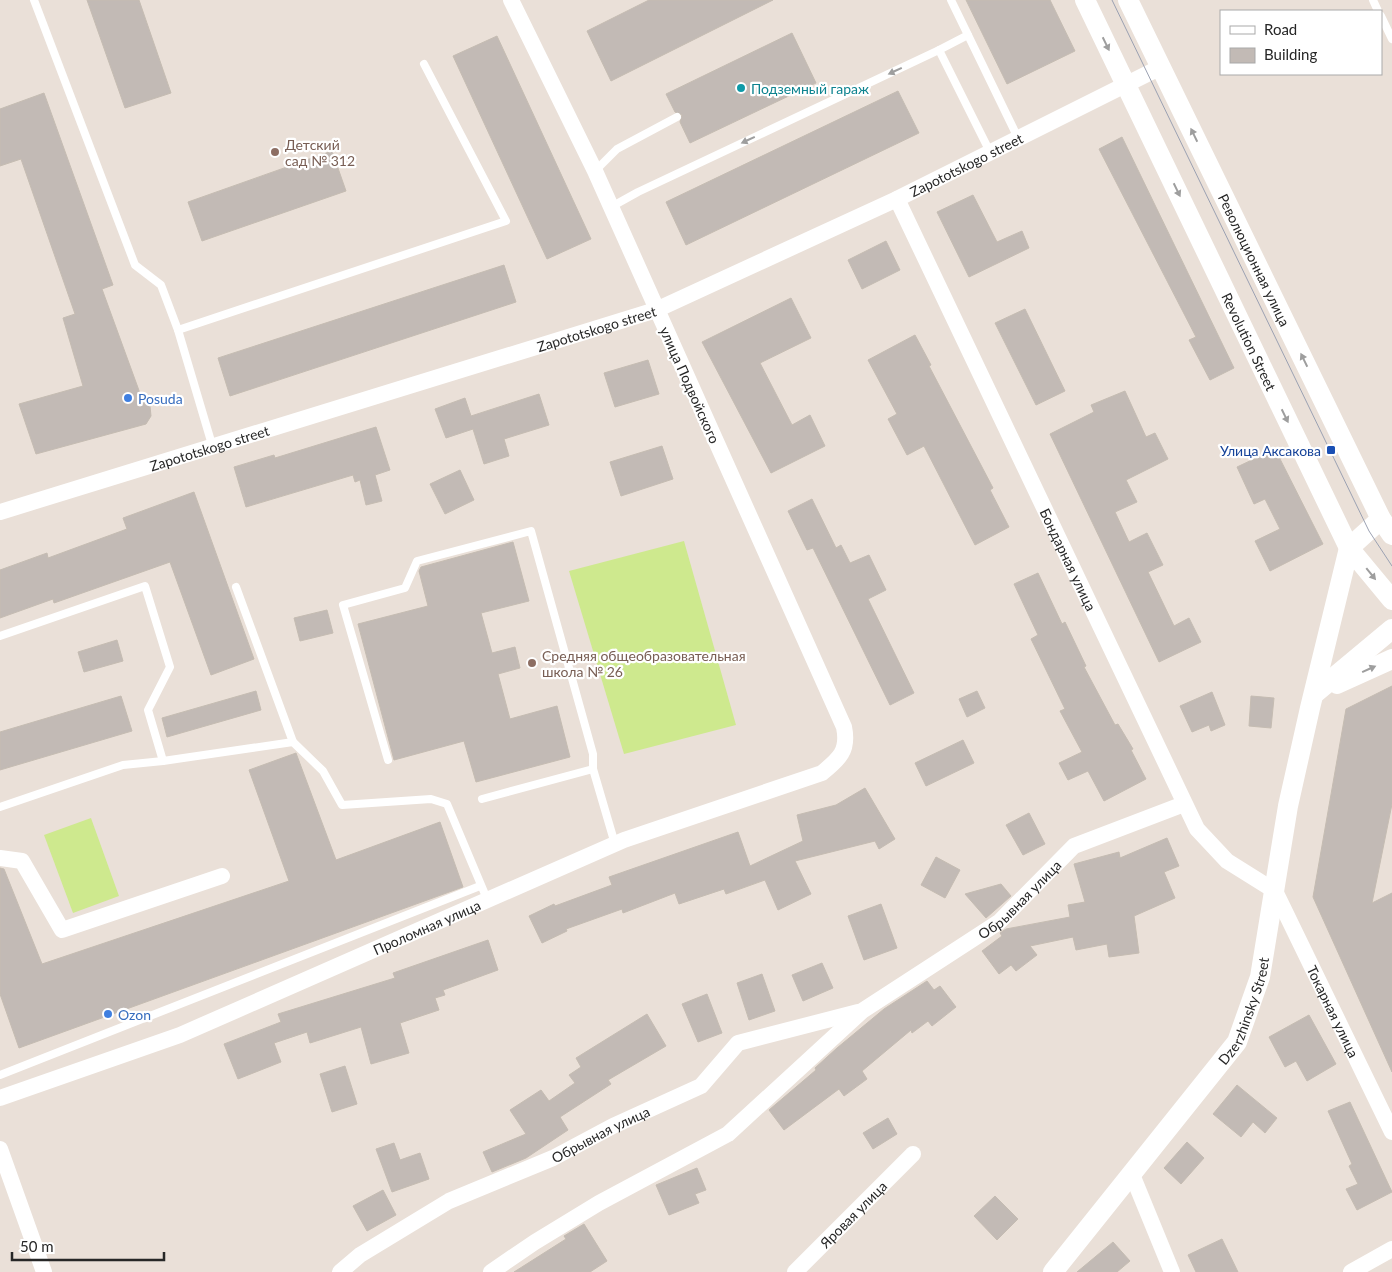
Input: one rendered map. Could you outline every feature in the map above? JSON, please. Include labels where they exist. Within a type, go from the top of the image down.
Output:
[{"type":"street","name":"улица Подвойского","points":[[511,0],[595,171],[844,727],[846,747]]},
{"type":"street","name":"Revolution Street","points":[[1085,0],[1349,548],[1392,600]]},
{"type":"street","name":"Революционная улица","points":[[1128,0],[1387,527],[1349,548]]},
{"type":"street","name":"Zapototskogo street","points":[[0,512],[213,448],[656,310],[897,199],[1160,67]]},
{"type":"street","name":"Бондарная улица","points":[[897,199],[1197,829],[1227,861],[1275,891]]},
{"type":"street","points":[[1314,694],[1349,548]]},
{"type":"street","points":[[1314,694],[1392,629]]},
{"type":"street","points":[[1314,694],[1392,659]]},
{"type":"street","name":"Dzerzhinsky Street","points":[[1053,1272],[1131,1172],[1237,1042],[1260,977],[1288,806],[1314,694]]},
{"type":"street","name":"Проломная улица","points":[[0,1098],[180,1035],[484,892],[615,844],[822,773],[841,758],[846,747]]},
{"type":"street","name":"Обрывная улица","points":[[491,1272],[535,1242],[599,1203],[728,1134],[862,1011],[999,922],[1074,846],[1184,804]]},
{"type":"street","points":[[0,858],[22,861],[62,930],[222,876]]},
{"type":"street","name":"Токарная улица","points":[[1275,891],[1392,1132]]},
{"type":"street","name":"Обрывная улица","points":[[340,1272],[360,1255],[449,1201],[553,1158],[613,1126],[701,1086],[738,1043],[862,1011]]},
{"type":"street","points":[[0,1149],[44,1272]]},
{"type":"street","name":"Яровая улица","points":[[794,1272],[913,1154]]},
{"type":"street","points":[[1131,1172],[1172,1272]]},
{"type":"street","points":[[1351,1272],[1392,1249]]},
{"type":"lane","points":[[34,0],[135,266],[161,285],[178,330],[213,448]]},
{"type":"lane","points":[[951,0],[1018,138]]},
{"type":"lane","points":[[1382,18],[1392,39]]},
{"type":"lane","points":[[611,207],[968,35]]},
{"type":"lane","points":[[939,50],[990,152]]},
{"type":"lane","points":[[178,330],[506,222],[424,64]]},
{"type":"lane","points":[[595,171],[617,149],[677,117]]},
{"type":"lane","points":[[388,760],[343,605],[405,588],[417,561],[531,531],[593,754],[593,769],[615,844]]},
{"type":"lane","points":[[0,636],[145,586],[170,667],[148,710],[163,761]]},
{"type":"lane","points":[[0,1075],[484,892],[447,804],[431,799],[342,805],[323,771],[293,742],[236,587]]},
{"type":"lane","points":[[0,808],[124,765],[293,742]]},
{"type":"lane","points":[[482,799],[593,769]]},
{"type":"green space","points":[[684,541],[736,725],[624,754],[569,571]]},
{"type":"green space","points":[[91,818],[119,896],[73,913],[44,835]]},
{"type":"building","points":[[87,0],[139,0],[171,93],[125,108]]},
{"type":"building","points":[[649,0],[773,0],[611,81],[587,31]]},
{"type":"building","points":[[966,0],[1050,0],[1075,51],[1007,84]]},
{"type":"building","name":"Подземный гараж","points":[[792,33],[816,83],[690,143],[680,122],[682,115],[675,112],[666,94]]},
{"type":"building","points":[[497,36],[591,239],[547,259],[453,56]]},
{"type":"building","points":[[898,91],[919,133],[686,245],[666,202]]},
{"type":"building","points":[[44,93],[113,285],[102,289],[141,396],[150,406],[151,416],[146,424],[36,454],[19,404],[83,386],[63,318],[75,314],[21,159],[0,166],[0,109]]},
{"type":"building","points":[[1122,137],[1234,368],[1210,380],[1189,340],[1196,337],[1099,149]]},
{"type":"building","points":[[332,151],[346,191],[202,241],[188,202]]},
{"type":"building","points":[[973,195],[997,242],[1022,231],[1029,248],[969,277],[937,212]]},
{"type":"building","points":[[886,241],[900,270],[862,289],[848,260]]},
{"type":"building","points":[[504,265],[516,302],[230,396],[218,358]]},
{"type":"building","points":[[791,298],[811,338],[760,363],[792,425],[810,415],[825,446],[771,473],[702,342]]},
{"type":"building","points":[[1025,309],[1065,391],[1036,405],[995,323]]},
{"type":"building","points":[[915,335],[931,365],[929,366],[993,488],[990,490],[1009,527],[975,545],[924,446],[907,455],[888,419],[897,414],[868,360]]},
{"type":"building","points":[[648,360],[659,394],[615,407],[604,373]]},
{"type":"building","points":[[1125,391],[1146,437],[1155,433],[1168,459],[1126,480],[1137,502],[1115,512],[1129,542],[1147,533],[1163,565],[1148,572],[1174,626],[1189,618],[1201,642],[1159,662],[1050,434],[1094,412],[1091,405]]},
{"type":"building","points":[[539,394],[549,425],[504,439],[509,456],[484,464],[473,429],[446,438],[435,409],[465,398],[471,416]]},
{"type":"building","points":[[376,427],[390,470],[375,475],[382,501],[366,505],[360,480],[355,482],[353,475],[246,507],[234,467],[274,455],[275,458]]},
{"type":"building","points":[[662,446],[673,479],[621,496],[610,462]]},
{"type":"building","points":[[1275,449],[1323,544],[1270,571],[1255,541],[1280,529],[1265,499],[1254,504],[1237,467]]},
{"type":"building","points":[[460,470],[474,500],[445,514],[430,484]]},
{"type":"building","points":[[194,492],[254,659],[211,675],[170,562],[54,603],[53,599],[0,618],[0,570],[47,553],[48,558],[127,529],[123,518]]},
{"type":"building","points":[[812,499],[836,548],[841,545],[850,563],[869,555],[886,590],[868,599],[914,693],[890,705],[813,548],[807,550],[788,511]]},
{"type":"building","points":[[513,542],[529,601],[481,613],[492,653],[515,647],[520,668],[498,674],[510,719],[557,706],[570,757],[476,782],[464,741],[394,760],[358,624],[428,606],[419,571],[421,567]]},
{"type":"building","points":[[1038,573],[1062,624],[1065,622],[1086,666],[1084,667],[1115,725],[1118,724],[1133,749],[1131,750],[1146,779],[1104,801],[1088,771],[1068,780],[1059,763],[1082,752],[1060,711],[1065,709],[1031,639],[1038,635],[1014,584]]},
{"type":"building","points":[[327,610],[333,633],[300,641],[294,618]]},
{"type":"building","points":[[117,640],[123,661],[84,672],[78,652]]},
{"type":"building","points":[[1392,686],[1392,804],[1372,903],[1392,893],[1392,1072],[1313,897],[1346,709]]},
{"type":"building","points":[[256,691],[261,710],[167,737],[162,718]]},
{"type":"building","points":[[977,691],[985,708],[967,717],[959,699]]},
{"type":"building","points":[[1212,692],[1225,725],[1211,731],[1209,725],[1192,732],[1180,706]]},
{"type":"building","points":[[121,696],[132,731],[0,770],[0,732]]},
{"type":"building","points":[[1251,696],[1274,698],[1271,728],[1249,726]]},
{"type":"building","points":[[963,740],[974,763],[926,786],[915,763]]},
{"type":"building","points":[[296,753],[336,860],[440,822],[463,887],[19,1048],[0,994],[0,868],[4,869],[42,964],[289,881],[249,770]]},
{"type":"building","points":[[865,788],[895,839],[879,849],[875,841],[795,861],[811,894],[778,910],[765,880],[726,894],[724,889],[679,904],[675,893],[623,913],[622,909],[566,929],[567,931],[542,943],[529,916],[554,904],[555,906],[612,885],[609,877],[738,832],[750,866],[803,841],[797,815],[836,805]]},
{"type":"building","points":[[1029,813],[1045,844],[1023,855],[1006,825]]},
{"type":"building","points":[[1167,838],[1179,866],[1164,872],[1175,898],[1134,916],[1139,953],[1109,957],[1107,944],[1076,950],[1073,937],[1030,946],[1037,955],[1016,971],[1011,965],[999,974],[982,951],[1002,936],[1000,933],[1006,929],[1070,917],[1068,905],[1085,902],[1074,864],[1119,852],[1120,858]]},
{"type":"building","points":[[936,857],[960,870],[945,898],[921,885]]},
{"type":"building","points":[[1001,884],[1011,896],[986,918],[965,894]]},
{"type":"building","points":[[881,904],[897,948],[864,960],[848,916]]},
{"type":"building","points":[[488,940],[498,970],[443,990],[445,995],[435,998],[439,1010],[400,1023],[409,1053],[371,1064],[361,1027],[310,1043],[307,1032],[274,1043],[281,1062],[238,1079],[224,1044],[281,1022],[278,1014],[395,978],[393,973]]},
{"type":"building","points":[[822,963],[833,988],[803,1001],[792,975]]},
{"type":"building","points":[[762,974],[775,1011],[749,1020],[737,983]]},
{"type":"building","points":[[927,981],[934,990],[940,986],[956,1007],[932,1026],[928,1021],[912,1033],[911,1030],[862,1071],[867,1079],[844,1096],[839,1089],[784,1130],[769,1110],[816,1070],[815,1068],[837,1048],[884,1009]]},
{"type":"building","points":[[707,994],[722,1033],[698,1042],[682,1004]]},
{"type":"building","points":[[647,1014],[666,1046],[608,1080],[611,1084],[560,1117],[568,1130],[526,1158],[492,1172],[483,1152],[526,1134],[510,1110],[541,1090],[549,1101],[575,1083],[569,1075],[581,1067],[576,1058]]},
{"type":"building","points":[[1309,1015],[1336,1064],[1307,1081],[1296,1061],[1285,1067],[1269,1037]]},
{"type":"building","points":[[345,1066],[357,1104],[332,1112],[320,1074]]},
{"type":"building","points":[[1237,1085],[1277,1118],[1265,1133],[1253,1122],[1241,1137],[1213,1114]]},
{"type":"building","points":[[1350,1102],[1392,1192],[1357,1210],[1346,1189],[1358,1184],[1349,1166],[1352,1164],[1328,1111]]},
{"type":"building","points":[[888,1118],[897,1134],[873,1149],[863,1133]]},
{"type":"building","points":[[1187,1142],[1204,1158],[1181,1184],[1164,1168]]},
{"type":"building","points":[[394,1143],[400,1160],[420,1153],[429,1179],[392,1192],[376,1149]]},
{"type":"building","points":[[697,1168],[706,1190],[695,1194],[699,1203],[669,1215],[656,1185]]},
{"type":"building","points":[[383,1190],[396,1215],[367,1231],[353,1206]]},
{"type":"building","points":[[995,1196],[1018,1219],[997,1240],[974,1216]]},
{"type":"building","points":[[584,1224],[607,1261],[590,1272],[514,1272],[566,1239],[564,1236]]},
{"type":"building","points":[[1222,1239],[1238,1272],[1196,1272],[1188,1255]]},
{"type":"building","points":[[1113,1242],[1130,1261],[1117,1272],[1077,1272]]},
{"type":"tram line","points":[[1112,0],[1369,531],[1392,566]]},
{"type":"place","name":"Подземный гараж","points":[[741,88]]},
{"type":"place","name":"Детский сад № 312","points":[[275,152]]},
{"type":"place","name":"Posuda","points":[[128,398]]},
{"type":"place","name":"Улица Аксакова","points":[[1331,450]]},
{"type":"place","name":"Средняя общеобразовательная школа № 26","points":[[532,663]]},
{"type":"place","name":"Ozon","points":[[108,1014]]}]
